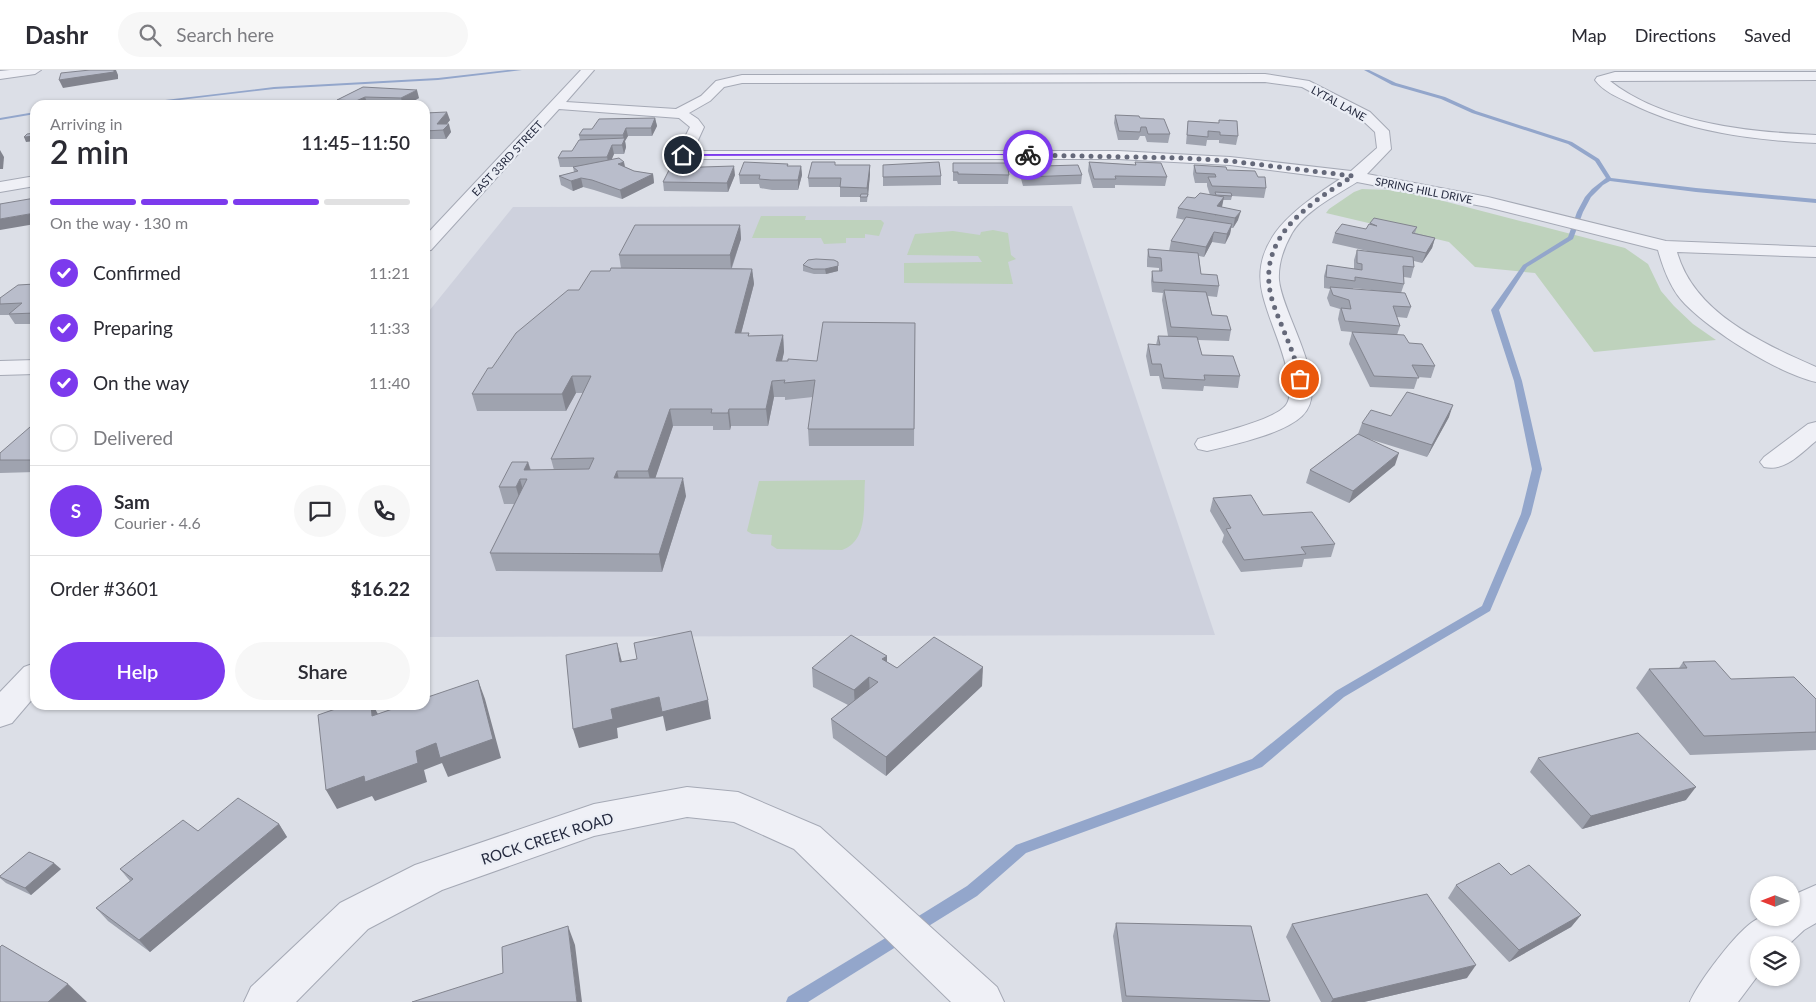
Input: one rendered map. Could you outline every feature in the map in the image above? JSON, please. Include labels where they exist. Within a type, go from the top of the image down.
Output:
[{"type":"street","points":[[0,74],[35,70]]},
{"type":"street","name":"EAST 33RD STREET","points":[[430,241],[588,70]]},
{"type":"street","points":[[557,105],[678,114],[706,100],[715,93],[720,84],[736,79],[938,74]]},
{"type":"street","name":"LYTAL LANE","points":[[938,74],[1280,79],[1305,84],[1365,115],[1382,131],[1384,149],[1366,168],[1315,200],[1292,220],[1276,245],[1269,266],[1273,302],[1297,366],[1302,391],[1300,401],[1295,410],[1275,422],[1207,444]]},
{"type":"street","points":[[1816,76],[1615,76],[1601,80],[1610,88],[1647,108],[1689,122],[1764,136],[1816,139]]},
{"type":"street","points":[[544,118],[657,112]]},
{"type":"street","name":"SPRING HILL DRIVE","points":[[678,114],[688,117],[697,127],[683,155],[1167,157],[1230,161],[1353,176],[1488,202],[1666,246],[1816,252]]},
{"type":"street","points":[[0,188],[30,182]]},
{"type":"street","points":[[1666,246],[1672,268],[1690,298],[1725,327],[1774,356],[1816,375]]},
{"type":"street","points":[[0,368],[30,367]]},
{"type":"street","points":[[1772,462],[1816,428]]},
{"type":"street","points":[[0,714],[30,681]]},
{"type":"street","name":"ROCK CREEK ROAD","points":[[266,1002],[354,916],[429,877],[594,820],[687,802],[738,807],[807,838],[982,1002]]},
{"type":"street","points":[[1800,911],[1816,903]]},
{"type":"street","points":[[1712,1002],[1752,950],[1779,926]]},
{"type":"shaded area","points":[[1072,206],[1215,635],[430,637],[430,310],[513,207]]},
{"type":"green space","points":[[1362,189],[1388,190],[1424,196],[1625,248],[1648,264],[1661,291],[1674,306],[1693,324],[1716,340],[1594,352],[1535,273],[1475,267],[1449,242],[1326,213],[1354,192]]},
{"type":"green space","points":[[761,216],[806,216],[805,220],[881,220],[884,223],[879,236],[865,234],[865,238],[846,238],[846,243],[824,244],[821,238],[752,238]]},
{"type":"green space","points":[[993,230],[1008,233],[1011,255],[1016,259],[1008,262],[1013,284],[904,283],[904,263],[982,262],[978,256],[907,255],[915,234],[953,231],[980,235],[981,232]]},
{"type":"green space","points":[[865,480],[861,530],[857,539],[842,550],[777,549],[771,545],[772,535],[752,534],[747,531],[759,481]]},
{"type":"building","points":[[114,70],[114,72],[59,80],[61,73]]},
{"type":"building","points":[[363,87],[417,90],[401,98],[365,97],[358,100],[337,100]]},
{"type":"building","points":[[447,112],[437,124],[449,124],[443,130],[430,131],[430,113]]},
{"type":"building","points":[[1115,115],[1164,119],[1170,134],[1148,134],[1146,127],[1141,127],[1140,132],[1119,131]]},
{"type":"building","points":[[655,118],[651,128],[626,128],[623,135],[579,135],[583,129],[592,129],[599,119]]},
{"type":"building","points":[[1219,120],[1237,121],[1238,136],[1220,135],[1220,132],[1208,131],[1208,137],[1187,135],[1188,121],[1219,123]]},
{"type":"building","points":[[625,138],[622,145],[612,145],[607,157],[558,158],[562,151],[572,151],[579,140]]},
{"type":"building","points":[[619,158],[624,162],[618,164],[634,171],[653,174],[620,190],[592,180],[581,178],[571,181],[559,176],[578,171],[573,167]]},
{"type":"building","points":[[744,162],[801,166],[798,180],[771,180],[759,179],[760,175],[739,175]]},
{"type":"building","points":[[812,162],[835,162],[835,165],[870,165],[867,188],[840,187],[841,178],[808,178]]},
{"type":"building","points":[[939,162],[941,176],[883,177],[883,165]]},
{"type":"building","points":[[1019,162],[1042,162],[1043,166],[1078,165],[1082,175],[1023,177]]},
{"type":"building","points":[[1089,162],[1136,165],[1135,162],[1161,163],[1167,177],[1115,176],[1116,179],[1094,179]]},
{"type":"building","points":[[953,163],[1007,163],[1009,175],[958,174],[958,172],[953,172]]},
{"type":"building","points":[[1194,165],[1226,167],[1227,170],[1255,171],[1258,177],[1265,177],[1266,188],[1212,186],[1208,177],[1216,177],[1215,174],[1196,173]]},
{"type":"building","points":[[734,166],[727,183],[663,182],[670,168]]},
{"type":"building","points":[[1215,192],[1231,193],[1232,196],[1216,195]]},
{"type":"building","points":[[1200,193],[1224,197],[1217,206],[1241,211],[1235,218],[1178,208],[1187,197],[1195,198]]},
{"type":"building","points":[[861,194],[868,194],[867,197],[860,197]]},
{"type":"building","points":[[30,199],[30,214],[0,219],[0,204]]},
{"type":"building","points":[[1186,217],[1232,224],[1227,234],[1214,232],[1206,247],[1171,241]]},
{"type":"building","points":[[1374,218],[1417,227],[1412,233],[1435,238],[1426,253],[1335,233],[1342,224],[1366,229],[1369,224],[1377,226],[1370,223]]},
{"type":"building","points":[[635,225],[740,225],[730,255],[619,255]]},
{"type":"building","points":[[1148,249],[1198,253],[1201,274],[1217,275],[1219,286],[1153,282],[1152,271],[1162,271],[1161,258],[1149,257]]},
{"type":"building","points":[[1357,250],[1413,257],[1414,267],[1403,266],[1404,284],[1355,277],[1355,281],[1326,277],[1327,265],[1362,270],[1362,264],[1357,263]]},
{"type":"building","points":[[808,260],[834,260],[838,262],[838,266],[813,269],[803,265]]},
{"type":"building","points":[[611,268],[752,269],[735,333],[749,333],[748,336],[783,335],[776,361],[788,361],[788,359],[817,361],[823,322],[915,323],[914,429],[808,429],[815,380],[784,383],[785,380],[772,381],[766,409],[729,409],[728,413],[711,413],[712,409],[670,409],[648,471],[617,471],[614,478],[683,478],[659,554],[490,553],[527,479],[520,479],[516,487],[499,487],[512,462],[528,462],[524,470],[589,469],[594,458],[551,459],[591,376],[572,376],[562,394],[472,394],[488,368],[492,368],[516,333],[568,290],[579,290],[591,271],[610,271]]},
{"type":"building","points":[[30,284],[30,313],[9,314],[22,303],[0,304],[0,298],[18,285]]},
{"type":"building","points":[[1330,287],[1405,293],[1411,307],[1393,306],[1400,326],[1345,321],[1341,308],[1351,309],[1349,300],[1333,295]]},
{"type":"building","points":[[1164,290],[1206,292],[1212,315],[1227,316],[1231,330],[1171,327]]},
{"type":"building","points":[[1352,332],[1404,335],[1409,343],[1422,344],[1435,366],[1412,365],[1419,378],[1374,376]]},
{"type":"building","points":[[1158,336],[1197,337],[1202,355],[1233,356],[1240,376],[1204,375],[1205,380],[1164,378],[1161,364],[1152,364],[1148,344],[1160,345]]},
{"type":"building","points":[[1407,392],[1453,405],[1432,445],[1362,423],[1371,410],[1391,416]]},
{"type":"building","points":[[30,427],[30,460],[0,460],[0,453]]},
{"type":"building","points":[[1358,434],[1399,453],[1353,491],[1310,470]]},
{"type":"building","points":[[1251,495],[1263,515],[1312,512],[1335,544],[1301,547],[1306,554],[1244,560],[1226,529],[1231,528],[1213,498]]},
{"type":"building","points":[[691,631],[708,700],[662,712],[659,697],[611,709],[613,719],[573,729],[566,655],[617,643],[620,662],[637,659],[634,643]]},
{"type":"building","points":[[851,635],[887,656],[882,659],[897,668],[934,637],[983,667],[886,757],[831,719],[878,682],[869,677],[854,690],[812,668]]},
{"type":"building","points":[[1715,661],[1731,679],[1794,677],[1816,699],[1816,732],[1704,736],[1649,669],[1687,668],[1683,662]]},
{"type":"building","points":[[478,680],[493,739],[440,758],[436,743],[416,751],[418,763],[365,782],[364,776],[326,790],[318,715],[332,710],[371,710],[372,716],[389,710],[430,710],[430,696]]},
{"type":"building","points":[[1638,733],[1696,787],[1591,816],[1538,758]]},
{"type":"building","points":[[238,798],[279,824],[139,940],[96,908],[133,879],[120,869],[183,820],[198,831]]},
{"type":"building","points":[[29,852],[54,863],[25,888],[0,877],[0,876]]},
{"type":"building","points":[[1499,863],[1511,875],[1529,865],[1581,915],[1519,950],[1456,885]]},
{"type":"building","points":[[1427,894],[1476,965],[1333,999],[1292,924]]},
{"type":"building","points":[[1116,923],[1251,926],[1270,1001],[1126,996]]},
{"type":"building","points":[[568,926],[577,1002],[412,1002],[503,973],[502,947]]},
{"type":"building","points":[[2,945],[68,984],[48,1002],[0,1002],[0,947]]},
{"type":"waterway","points":[[169,100],[274,88],[438,79],[520,70]]},
{"type":"waterway","points":[[1366,70],[1394,84],[1443,98],[1474,112],[1570,143],[1597,160],[1609,179]]},
{"type":"waterway","points":[[0,119],[30,114]]},
{"type":"waterway","points":[[914,927],[972,891],[1021,849],[1257,763],[1340,694],[1486,608],[1526,514],[1537,469],[1518,381],[1495,310],[1525,266],[1571,238],[1588,197],[1609,179]]},
{"type":"waterway","points":[[1609,179],[1696,190],[1816,201]]},
{"type":"waterway","points":[[794,1002],[902,935]]},
{"type":"way so far","points":[[1028,155],[1118,155],[1230,161],[1353,176],[1315,200],[1292,220],[1276,245],[1269,266],[1273,302],[1300,379]]},
{"type":"route","points":[[683,155],[1028,155]]}]
